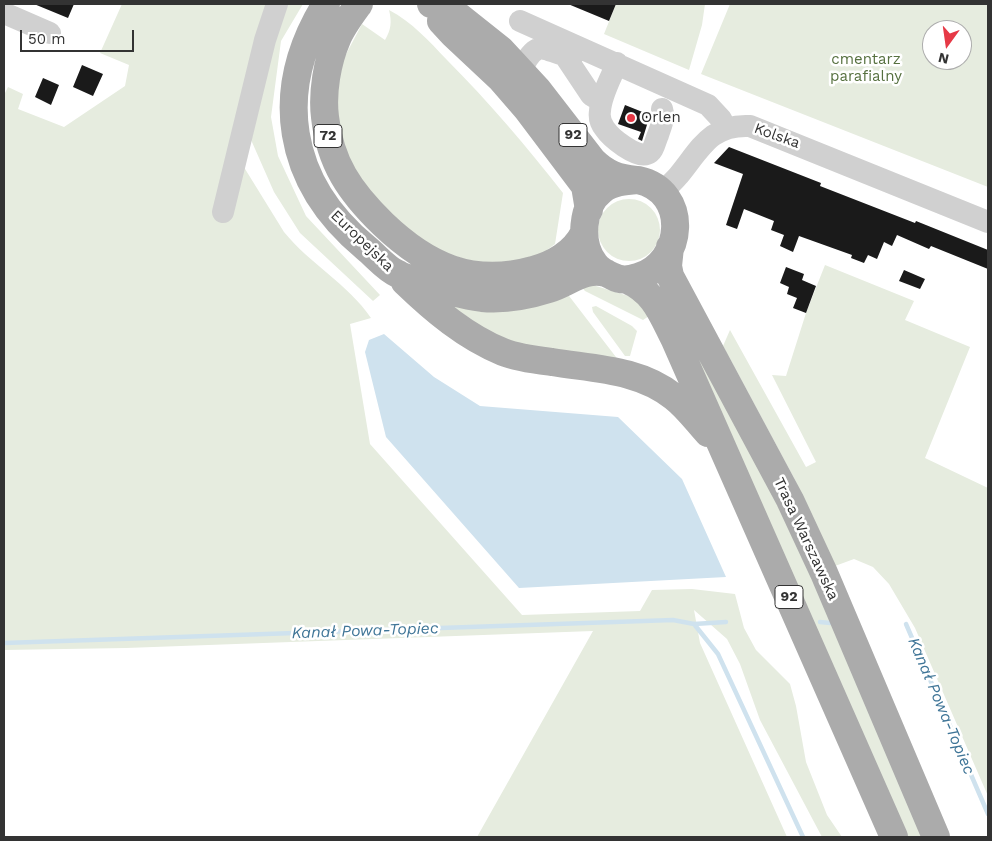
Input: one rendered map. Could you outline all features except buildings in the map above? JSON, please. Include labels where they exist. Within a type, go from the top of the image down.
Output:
[{"type":"main road","name":"Europejska","points":[[326,4],[314,23],[300,58],[294,90],[293,109],[297,141],[308,175],[321,200],[357,241],[397,274],[460,295],[482,298],[506,298],[530,294],[552,288],[591,271],[616,277]]},
{"type":"main road","name":"92","points":[[425,4],[453,34],[501,79],[527,109],[585,186],[586,247],[590,258],[596,266],[643,288],[656,304],[688,367],[894,837]]},
{"type":"main road","name":"Europejska","points":[[357,6],[337,40],[332,56],[325,90],[324,116],[328,140],[334,160],[351,189],[367,208],[404,243],[448,268],[479,275],[504,277],[543,267],[564,255],[577,243],[586,221]]},
{"type":"main road","name":"92","points":[[443,6],[492,42],[521,70],[599,167],[615,176],[639,167],[652,184],[663,192]]},
{"type":"main road","points":[[586,221],[596,196],[605,188],[639,167]]},
{"type":"main road","points":[[616,277],[653,271],[664,261],[670,247],[675,221],[669,200],[663,192]]},
{"type":"main road","name":"Trasa Warszawska","points":[[670,247],[668,266],[670,276],[790,500],[824,573],[936,837]]},
{"type":"main road","points":[[397,274],[425,301],[462,330],[483,343],[505,353],[624,373],[649,381],[674,397],[725,453]]},
{"type":"street","points":[[223,212],[265,40],[277,4]]},
{"type":"street","points":[[4,13],[50,33]]},
{"type":"street","points":[[520,21],[708,105],[721,119],[726,128],[709,138],[663,192]]},
{"type":"street","points":[[521,70],[528,57],[533,51],[538,49],[550,50],[565,56],[617,64]]},
{"type":"street","points":[[565,56],[591,95],[602,101]]},
{"type":"street","points":[[617,64],[602,101],[600,112],[604,128],[639,167]]},
{"type":"street","points":[[639,167],[657,113],[662,109],[671,88]]},
{"type":"street","name":"Kolska","points":[[726,128],[756,127],[988,222]]},
{"type":"green space","points":[[122,4],[267,4],[242,164],[284,232],[305,254],[340,284],[371,318],[350,324],[370,444],[522,615],[640,611],[652,590],[692,589],[735,594],[744,628],[756,650],[790,684],[806,762],[827,815],[842,837],[822,837],[760,720],[740,664],[727,639],[694,610],[700,643],[787,837],[477,837],[593,631],[126,648],[4,650],[4,95],[8,87],[23,94],[18,109],[64,127],[125,86],[129,65],[100,53]]},
{"type":"green space","points":[[283,4],[303,4],[281,41],[271,117],[278,156],[306,216],[380,295],[373,301],[300,233],[274,192],[248,133]]},
{"type":"green space","points":[[616,4],[705,4],[702,25],[689,70],[604,34]]},
{"type":"green space","name":"cmentarz parafialny","points":[[730,4],[988,4],[988,187],[701,74]]},
{"type":"green space","points":[[389,10],[420,32],[463,76],[507,125],[563,193],[555,244],[547,250],[550,257],[490,267],[433,249],[385,212],[349,167],[336,119],[339,78],[344,58],[362,24],[385,40],[390,26]]},
{"type":"green space","points":[[623,199],[635,199],[651,208],[658,218],[660,230],[658,242],[651,252],[635,261],[623,261],[612,256],[603,247],[598,236],[598,224],[603,213],[612,204]]},
{"type":"green space","points":[[825,265],[914,301],[905,320],[970,347],[925,458],[988,488],[988,796],[915,628],[889,584],[873,567],[854,559],[835,566],[795,480],[723,346],[730,330],[806,467],[816,462],[772,375],[786,376],[806,313]]},
{"type":"green space","points":[[583,282],[635,298],[652,314],[643,320],[585,291],[579,284]]},
{"type":"green space","points":[[566,292],[619,361],[504,343],[441,298]]},
{"type":"green space","points":[[596,306],[632,326],[637,331],[630,356],[625,356],[593,312],[592,307]]},
{"type":"green space","points":[[681,316],[761,470],[844,646],[926,837],[905,837],[733,452]]},
{"type":"water","points":[[384,334],[434,377],[480,406],[618,417],[682,479],[726,577],[519,588],[386,437],[365,352],[369,340]]},
{"type":"waterway","name":"Kanał Powa-Topiec","points":[[4,643],[673,620],[694,624],[726,622]]},
{"type":"waterway","name":"Kanał Powa-Topiec","points":[[820,622],[830,623]]},
{"type":"waterway","points":[[694,624],[718,654],[803,837]]},
{"type":"waterway","name":"Kanał Powa-Topiec","points":[[906,624],[988,814]]},
{"type":"place","name":"Orlen","points":[[631,118]]}]
